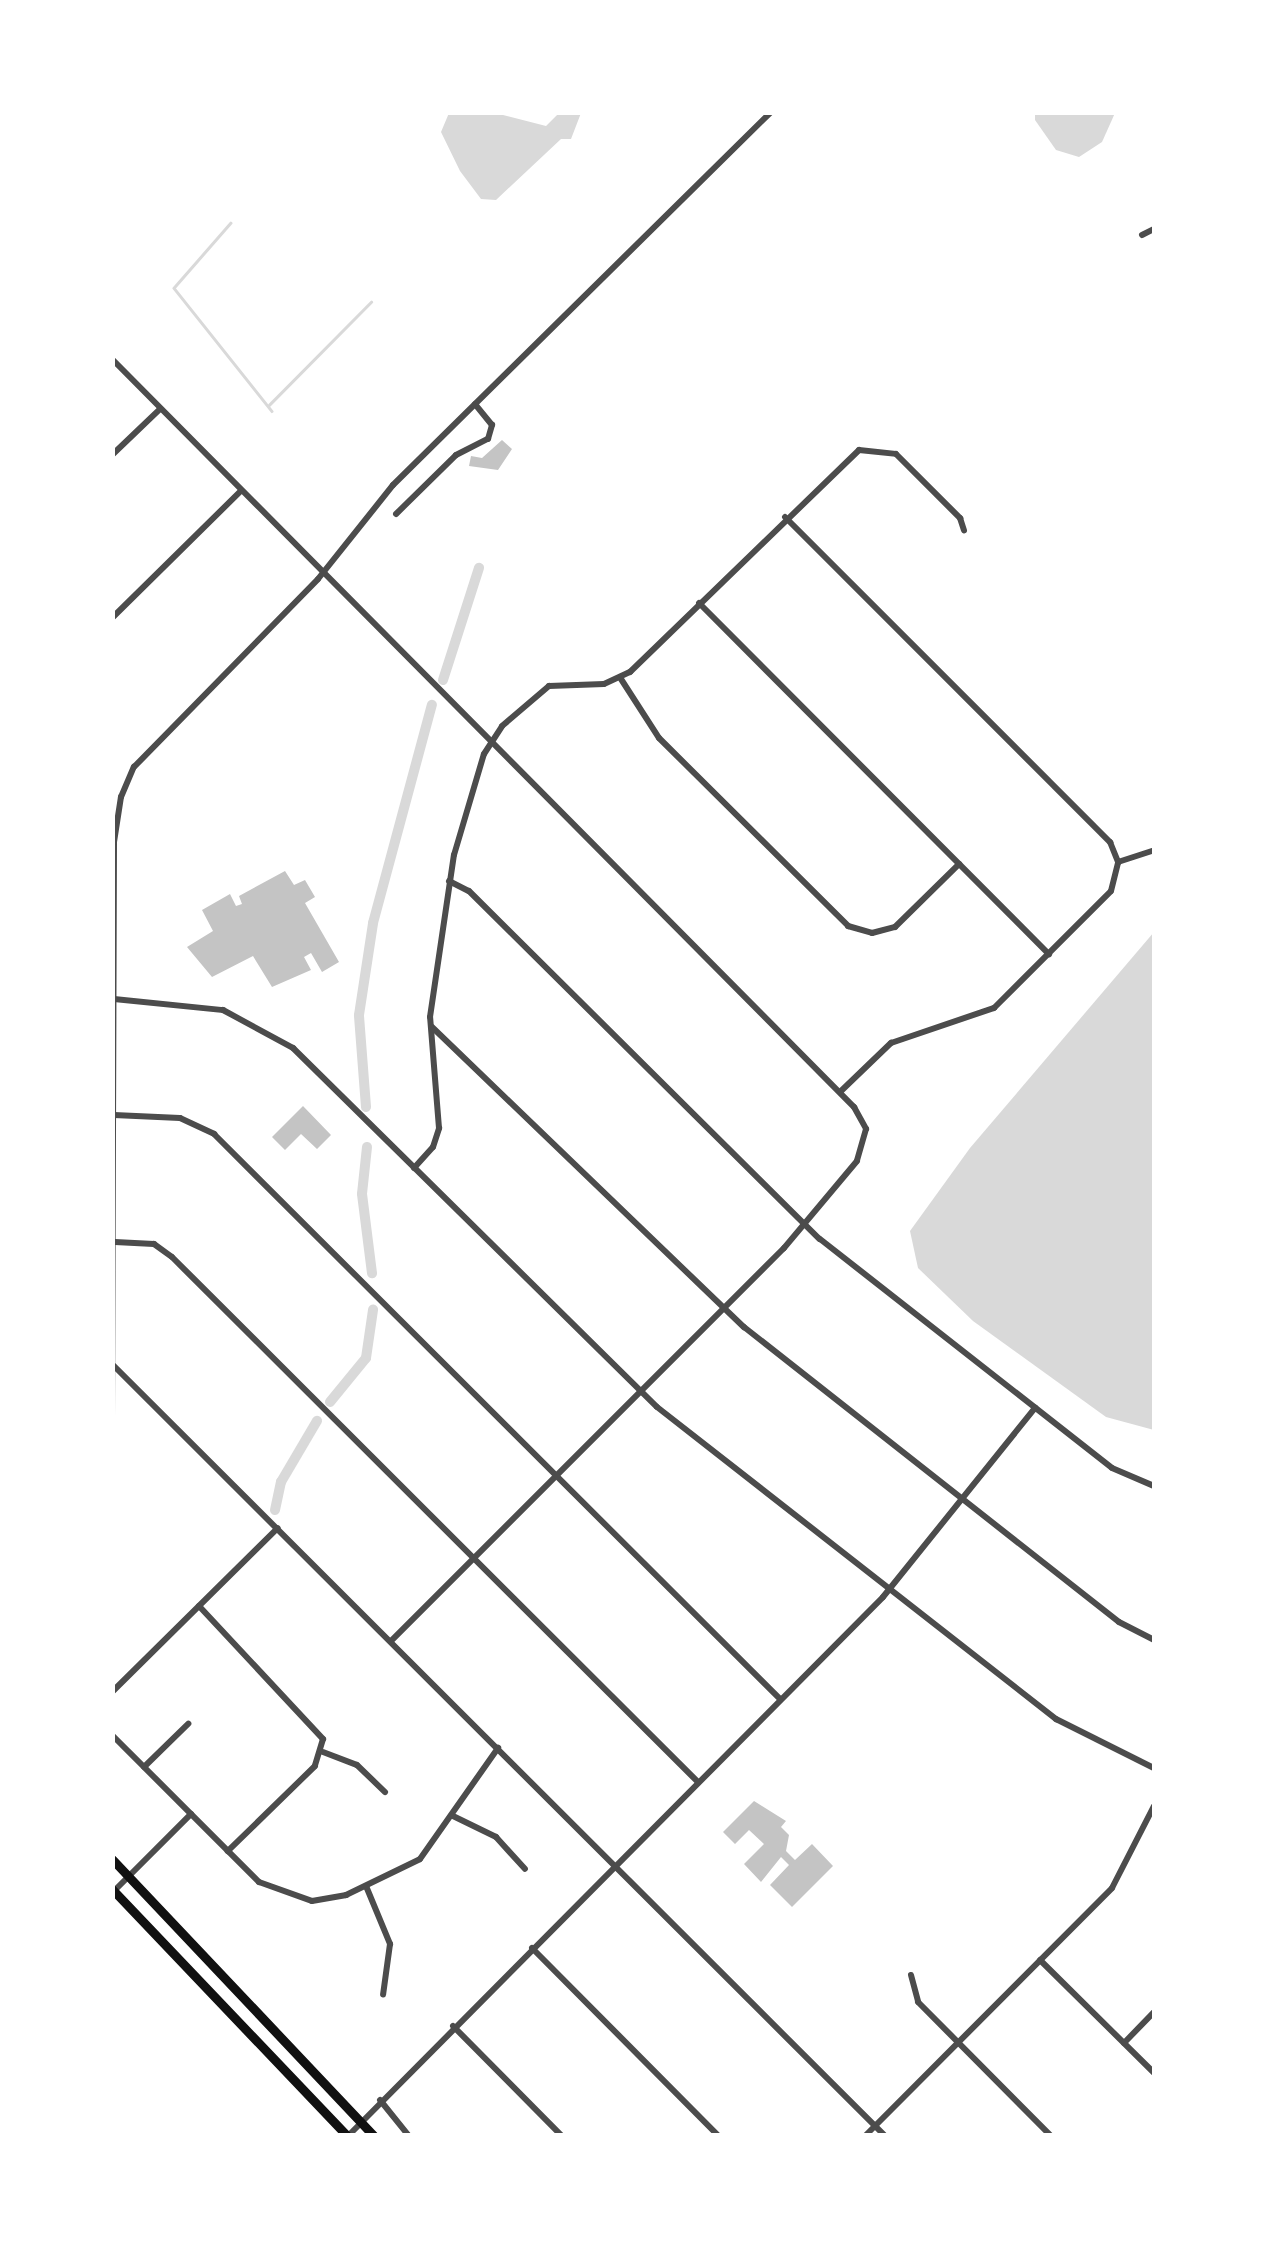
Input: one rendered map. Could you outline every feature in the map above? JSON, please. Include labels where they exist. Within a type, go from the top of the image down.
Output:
[{"type":"main road","points":[[112,1859],[374,2136]]},
{"type":"main road","points":[[113,1890],[347,2136]]},
{"type":"street","points":[[112,1417],[115,825],[134,767],[322,574],[376,503],[771,112]]},
{"type":"street","points":[[1142,235],[1154,229]]},
{"type":"street","points":[[112,360],[840,1092],[864,1122],[865,1144],[805,1226],[391,1641]]},
{"type":"street","points":[[396,514],[456,455],[488,439],[492,425],[475,404]]},
{"type":"street","points":[[112,456],[160,409]]},
{"type":"street","points":[[414,1168],[434,1147],[440,1128],[430,1027],[449,881],[490,742],[541,690],[621,678],[841,461],[867,448],[889,450],[948,505],[964,530]]},
{"type":"street","points":[[112,618],[241,491]]},
{"type":"street","points":[[785,517],[1110,842],[1118,862],[1111,892],[994,1008],[891,1043],[840,1092]]},
{"type":"street","points":[[699,603],[1049,954]]},
{"type":"street","points":[[621,678],[659,738],[848,926],[872,933],[891,929],[959,864]]},
{"type":"street","points":[[1118,862],[1154,850]]},
{"type":"street","points":[[449,881],[469,891],[805,1226],[1112,1468],[1154,1486]]},
{"type":"street","points":[[113,999],[197,1003],[263,1027],[293,1048],[640,1393],[1056,1719],[1154,1768]]},
{"type":"street","points":[[430,1027],[451,1040],[724,1310],[1119,1622],[1154,1640]]},
{"type":"street","points":[[114,1115],[180,1118],[214,1134],[780,1699]]},
{"type":"street","points":[[115,1242],[154,1244],[172,1257],[698,1782]]},
{"type":"street","points":[[113,1365],[885,2136]]},
{"type":"street","points":[[347,2136],[890,1589],[1035,1408]]},
{"type":"street","points":[[112,1692],[278,1528]]},
{"type":"street","points":[[199,1606],[314,1723],[323,1752]]},
{"type":"street","points":[[144,1767],[188,1724]]},
{"type":"street","points":[[112,1736],[228,1851],[284,1896],[341,1896],[420,1859],[498,1748]]},
{"type":"street","points":[[323,1752],[357,1764],[385,1792]]},
{"type":"street","points":[[228,1851],[323,1752]]},
{"type":"street","points":[[865,2136],[1118,1880],[1154,1806]]},
{"type":"street","points":[[113,1890],[191,1814]]},
{"type":"street","points":[[453,1816],[496,1837],[525,1869]]},
{"type":"street","points":[[366,1886],[390,1944],[383,1995]]},
{"type":"street","points":[[532,1948],[719,2136]]},
{"type":"street","points":[[1040,1960],[1154,2073]]},
{"type":"street","points":[[911,1975],[918,2002],[1050,2136]]},
{"type":"street","points":[[1124,2042],[1154,2012]]},
{"type":"street","points":[[453,2026],[562,2136]]},
{"type":"street","points":[[380,2100],[408,2136]]},
{"type":"shaded area","points":[[449,113],[495,113],[546,126],[559,113],[581,113],[571,139],[561,139],[496,200],[481,199],[460,171],[441,132]]},
{"type":"shaded area","points":[[1035,113],[1115,113],[1102,142],[1079,157],[1056,150],[1035,120]]},
{"type":"shaded area","points":[[1154,932],[1154,1430],[1106,1417],[973,1321],[918,1268],[910,1231],[970,1148]]},
{"type":"building","points":[[502,440],[512,449],[498,470],[469,466],[471,456],[482,458]]},
{"type":"building","points":[[285,871],[294,885],[305,880],[315,897],[305,903],[339,962],[322,972],[311,953],[304,957],[311,970],[272,987],[253,956],[212,977],[187,947],[213,931],[202,910],[230,894],[236,906],[242,904],[239,896]]},
{"type":"building","points":[[303,1106],[331,1135],[317,1149],[301,1134],[285,1150],[272,1137]]},
{"type":"building","points":[[754,1801],[786,1821],[781,1827],[789,1835],[786,1851],[795,1860],[812,1844],[833,1866],[792,1907],[770,1885],[789,1865],[781,1857],[761,1882],[744,1864],[764,1844],[749,1830],[735,1844],[723,1832]]},
{"type":"waterway","points":[[231,223],[174,288],[272,411]]},
{"type":"waterway","points":[[269,405],[371,302]]},
{"type":"waterway","points":[[443,680],[479,568]]},
{"type":"waterway","points":[[366,1107],[359,1015],[373,923],[432,705]]},
{"type":"waterway","points":[[367,1147],[362,1194],[372,1273]]},
{"type":"waterway","points":[[330,1402],[366,1358],[373,1310]]},
{"type":"waterway","points":[[275,1510],[281,1482],[317,1421]]}]
